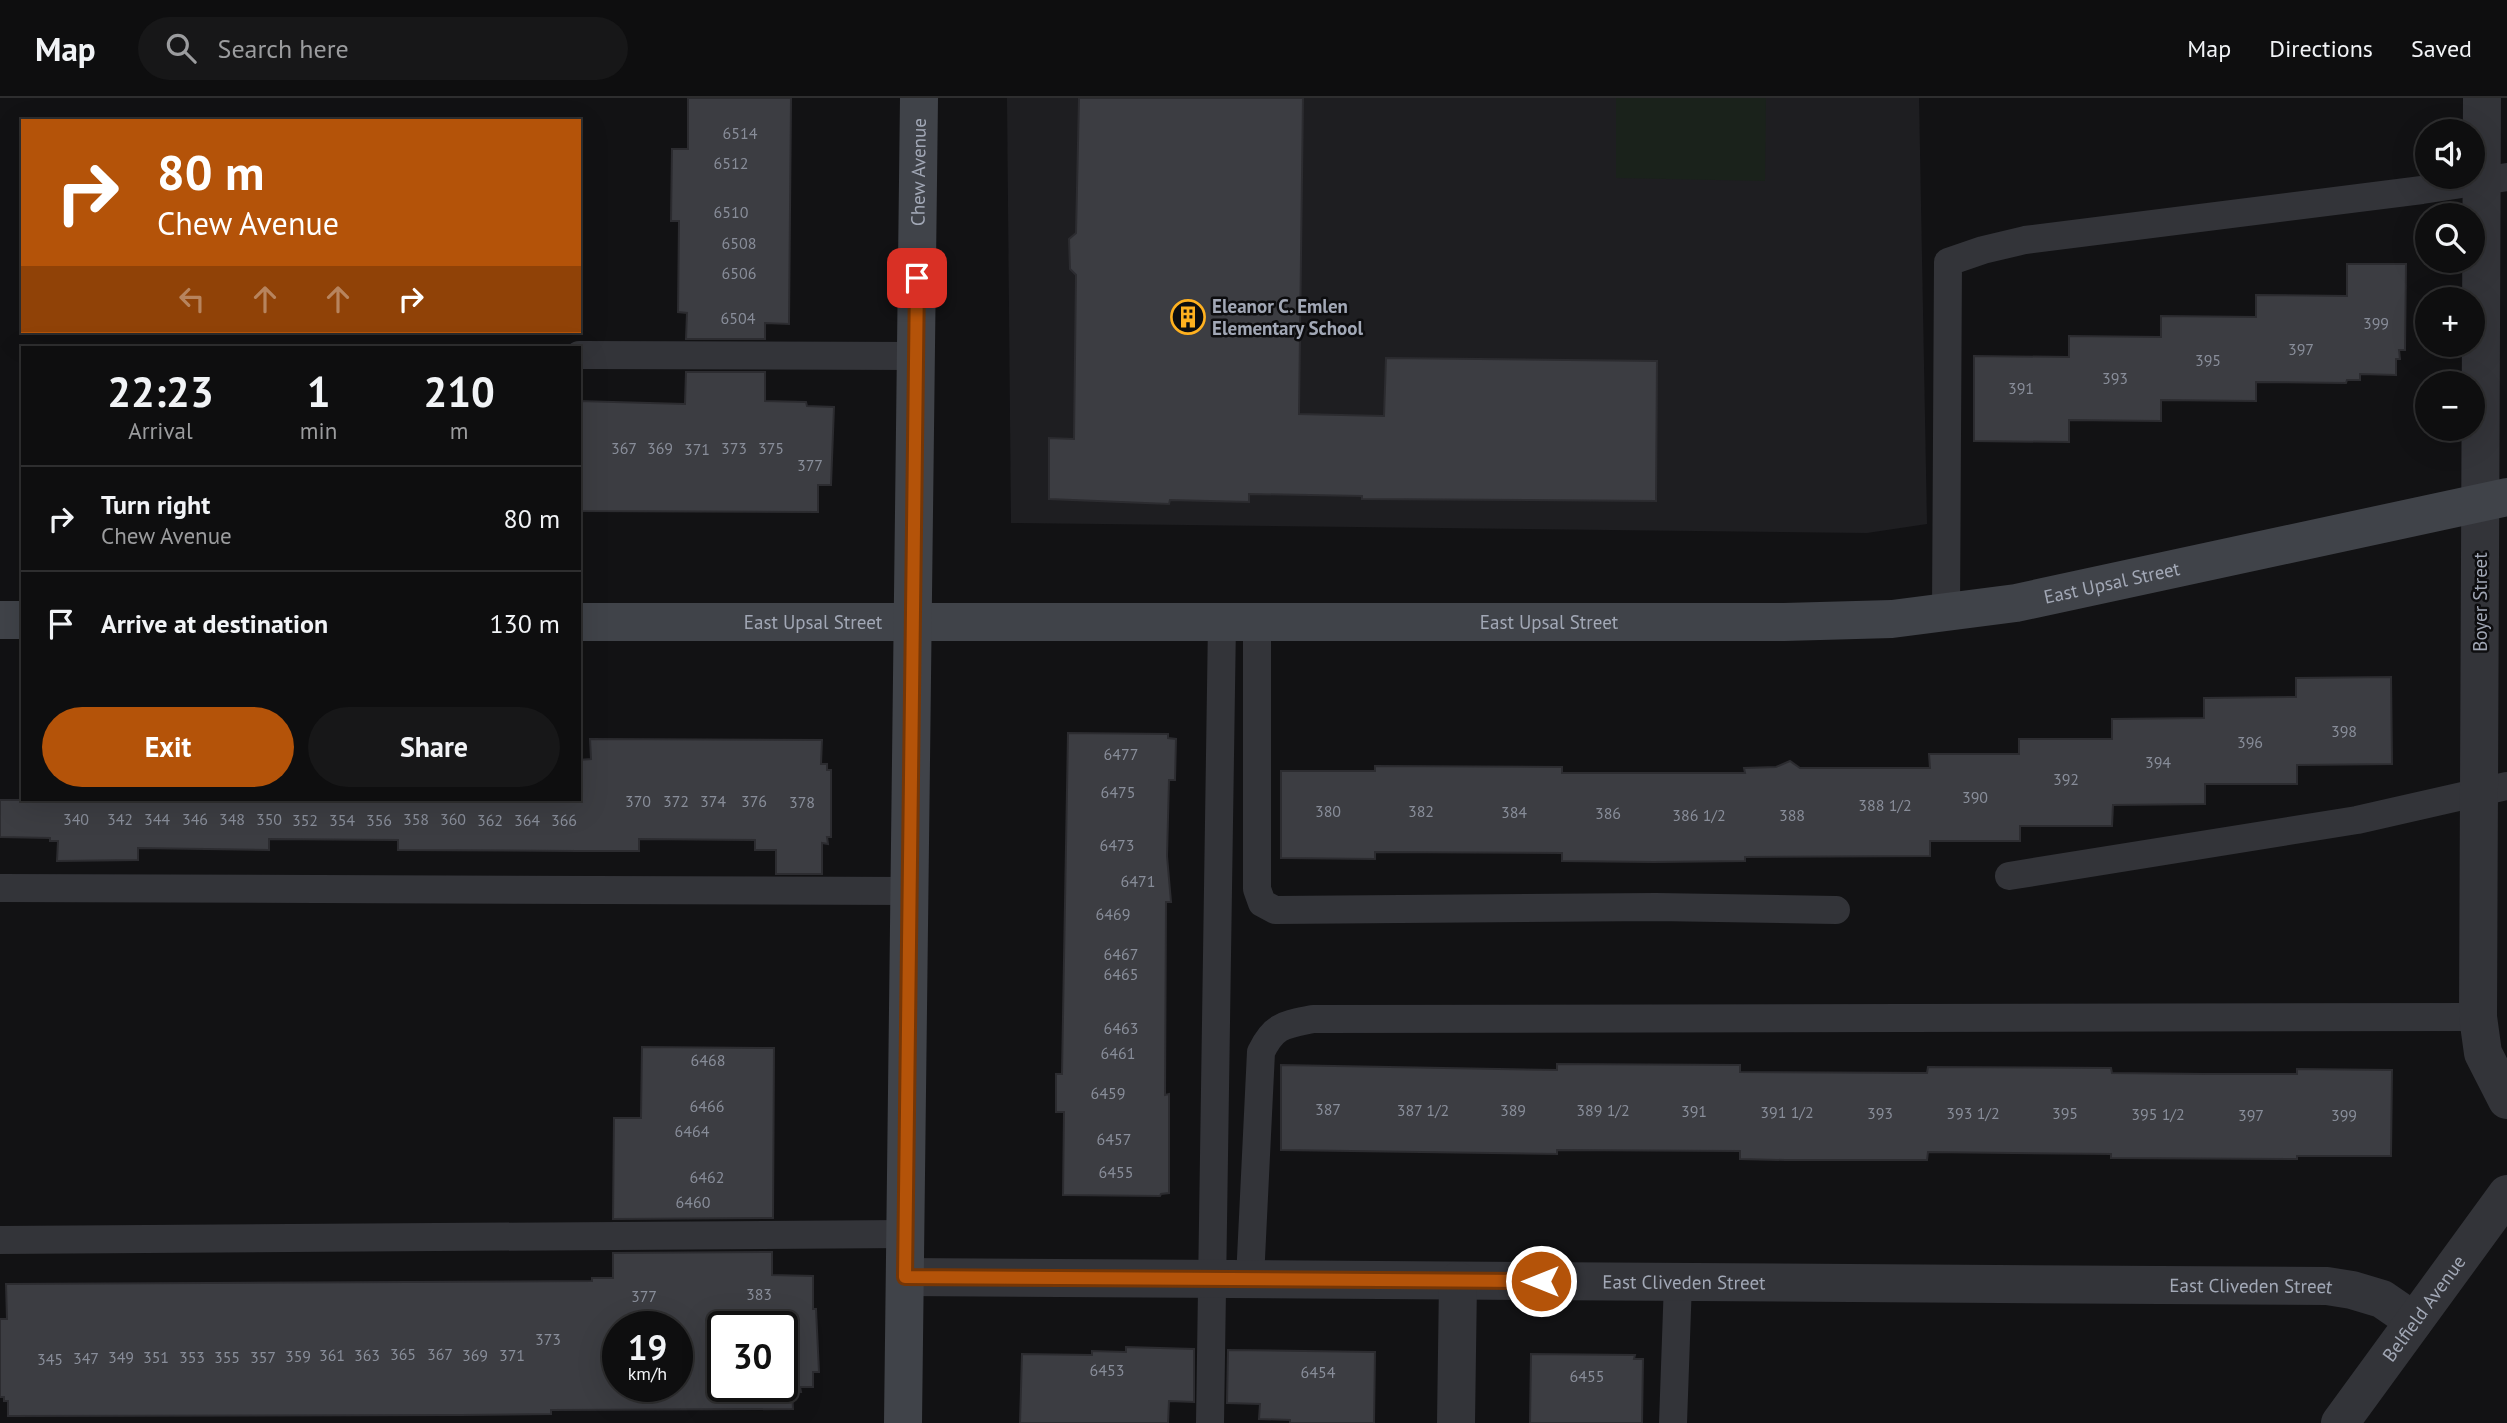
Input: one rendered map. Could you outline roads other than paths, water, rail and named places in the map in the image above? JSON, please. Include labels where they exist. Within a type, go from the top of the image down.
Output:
[{"type":"street","name":"Chew Avenue","points":[[903,1423],[919,98]]},
{"type":"street","name":"Boyer Street","points":[[2482,98],[2494,179],[2493,789],[2478,1017],[2483,1053],[2507,1100]]},
{"type":"street","name":"East Upsal Street","points":[[581,622],[1784,622],[1892,618],[2016,603],[2494,499]]},
{"type":"street","points":[[0,620],[21,620]]},
{"type":"street","name":"Belfield Avenue","points":[[2340,1423],[2507,1194]]},
{"type":"street","name":"East Cliveden Street","points":[[905,1277],[2327,1286],[2382,1299],[2414,1321]]},
{"type":"street","points":[[1457,1423],[1458,1281]]},
{"type":"lane","points":[[1946,613],[1948,262],[2025,240],[2494,179]]},
{"type":"lane","points":[[581,355],[917,356]]},
{"type":"lane","points":[[1239,621],[1257,889],[1262,903],[1275,910],[1656,907],[1836,909]]},
{"type":"lane","points":[[1210,1423],[1211,1279],[1239,621]]},
{"type":"lane","points":[[2009,876],[2357,820],[2493,789]]},
{"type":"lane","points":[[0,888],[911,891]]},
{"type":"lane","points":[[1250,1279],[1261,1052],[1269,1035],[1285,1024],[1312,1019],[2478,1017]]},
{"type":"lane","points":[[0,1240],[905,1234]]},
{"type":"lane","points":[[1673,1423],[1678,1282]]},
{"type":"place","name":"Eleanor C. Emlen Elementary School","points":[[1188,317]]}]
